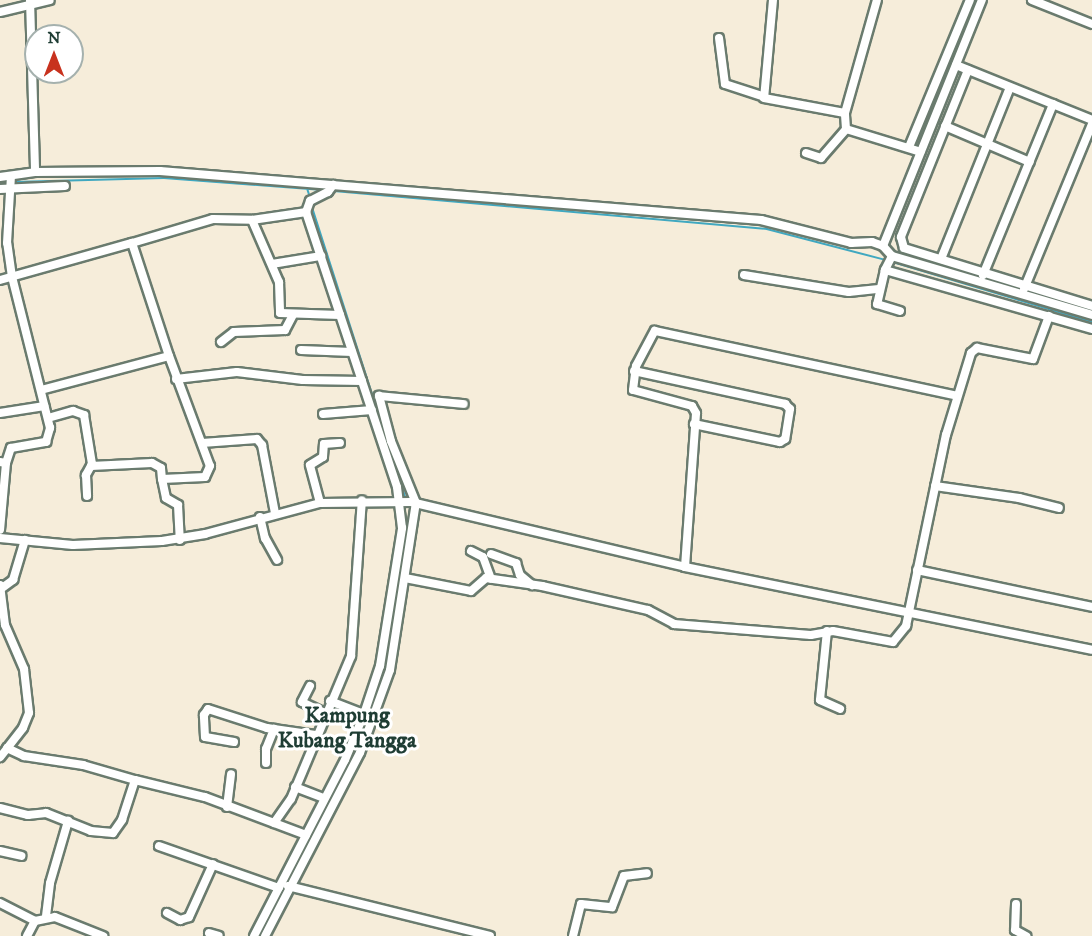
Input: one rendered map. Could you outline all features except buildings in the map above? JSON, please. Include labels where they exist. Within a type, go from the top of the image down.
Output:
[{"type":"street","points":[[0,12],[50,0]]},
{"type":"street","points":[[763,96],[773,0]]},
{"type":"street","points":[[806,153],[822,158],[846,129],[845,113],[877,0]]},
{"type":"street","points":[[909,147],[970,0]]},
{"type":"street","points":[[900,311],[877,305],[879,289],[889,263],[883,246],[982,0]]},
{"type":"street","points":[[1037,1],[1092,24]]},
{"type":"street","points":[[35,172],[36,2]]},
{"type":"street","points":[[719,38],[724,84],[763,96],[768,100],[845,113]]},
{"type":"street","points":[[956,65],[1092,122],[1023,290]]},
{"type":"street","points":[[968,70],[901,240],[905,249],[984,272],[1023,290],[1092,315]]},
{"type":"street","points":[[941,259],[1010,87]]},
{"type":"street","points":[[980,282],[1053,104]]},
{"type":"street","points":[[945,126],[1030,162]]},
{"type":"street","points":[[846,129],[921,152]]},
{"type":"street","points":[[0,177],[35,172],[159,171],[333,184],[761,220],[851,243],[883,246]]},
{"type":"street","points":[[0,530],[3,462],[10,448],[46,442],[48,418],[12,277],[7,243],[12,176]]},
{"type":"street","points":[[265,936],[306,834],[324,798],[352,757],[385,642],[402,528],[400,502],[306,212],[310,201],[328,192],[333,184]]},
{"type":"street","points":[[0,189],[65,186]]},
{"type":"street","points":[[0,280],[213,219],[252,220],[306,212]]},
{"type":"street","points":[[252,220],[273,264],[280,286],[280,313],[340,315]]},
{"type":"street","points":[[132,243],[176,379],[186,395],[210,466],[208,475],[162,478]]},
{"type":"street","points":[[273,264],[321,256]]},
{"type":"street","points":[[889,263],[1092,306]]},
{"type":"street","points":[[889,263],[1092,329]]},
{"type":"street","points":[[744,275],[849,292],[879,289]]},
{"type":"street","points":[[221,342],[234,332],[288,329],[293,315]]},
{"type":"street","points":[[405,578],[471,591],[484,579],[533,585],[648,610],[674,624],[811,635],[827,631],[893,642],[903,632],[910,610],[934,486],[957,396],[972,350],[1033,359],[1049,316]]},
{"type":"street","points":[[685,567],[696,413],[692,406],[634,392],[631,384],[634,370],[657,331],[957,396]]},
{"type":"street","points":[[301,350],[352,352]]},
{"type":"street","points":[[41,390],[169,356]]},
{"type":"street","points":[[634,370],[785,404],[790,409],[785,439],[780,441],[694,424]]},
{"type":"street","points":[[176,379],[237,372],[303,380],[362,381]]},
{"type":"street","points":[[254,936],[284,886],[352,757],[390,669],[405,578],[414,503],[391,441],[379,396],[384,393],[464,404]]},
{"type":"street","points":[[0,413],[44,406]]},
{"type":"street","points":[[323,414],[372,410]]},
{"type":"street","points":[[48,418],[73,411],[83,413],[91,466],[87,475],[87,496]]},
{"type":"street","points":[[202,443],[257,439],[262,445],[275,513]]},
{"type":"street","points":[[320,503],[310,465],[322,457],[324,444],[340,443]]},
{"type":"street","points":[[91,466],[152,463],[161,468],[166,498],[177,502],[180,540]]},
{"type":"street","points":[[934,486],[1019,498],[1059,508]]},
{"type":"street","points":[[274,824],[295,787],[352,648],[353,592],[362,500]]},
{"type":"street","points":[[0,538],[74,545],[180,540],[275,513],[320,503],[362,500],[414,503],[685,567],[910,610],[1092,650]]},
{"type":"street","points":[[260,518],[268,545],[278,560]]},
{"type":"street","points":[[0,757],[29,713],[24,669],[6,625],[1,587],[14,579],[25,540]]},
{"type":"street","points":[[471,551],[483,557],[491,579]]},
{"type":"street","points":[[491,554],[516,563],[520,575],[533,585]]},
{"type":"street","points":[[917,570],[1092,607]]},
{"type":"street","points":[[827,631],[820,700],[840,709]]},
{"type":"street","points":[[310,686],[302,702],[325,713]]},
{"type":"street","points":[[330,701],[364,714]]},
{"type":"street","points":[[234,742],[205,737],[208,709],[274,729],[316,735]]},
{"type":"street","points":[[266,763],[265,752],[274,729]]},
{"type":"street","points":[[8,748],[24,756],[83,765],[205,797],[227,807],[306,834]]},
{"type":"street","points":[[227,807],[231,774]]},
{"type":"street","points":[[0,808],[28,815],[46,813],[91,831],[113,833],[122,820],[135,780]]},
{"type":"street","points":[[295,787],[324,798]]},
{"type":"street","points":[[46,916],[50,883],[68,821]]},
{"type":"street","points":[[159,846],[284,886],[490,936]]},
{"type":"street","points":[[0,851],[21,856]]},
{"type":"street","points":[[167,914],[180,920],[189,917],[213,864]]},
{"type":"street","points":[[573,936],[581,904],[612,907],[624,876],[647,873]]},
{"type":"street","points":[[0,903],[35,921]]},
{"type":"street","points":[[1016,904],[1015,930],[1026,936]]},
{"type":"street","points":[[27,936],[35,921],[46,916],[102,936]]},
{"type":"street","points":[[209,933],[219,936]]},
{"type":"waterway","points":[[13,182],[164,178],[323,190]]},
{"type":"waterway","points":[[0,183],[8,182]]},
{"type":"waterway","points":[[308,190],[310,196]]},
{"type":"waterway","points":[[334,191],[767,229],[886,260]]},
{"type":"waterway","points":[[312,206],[385,433]]},
{"type":"waterway","points":[[893,262],[1092,322]]},
{"type":"waterway","points":[[390,449],[406,498]]},
{"type":"waterway","points":[[370,713],[387,668]]},
{"type":"waterway","points":[[288,884],[356,750],[368,717]]},
{"type":"district","name":"Kampung Kubang Tangga","points":[[347,728]]}]
